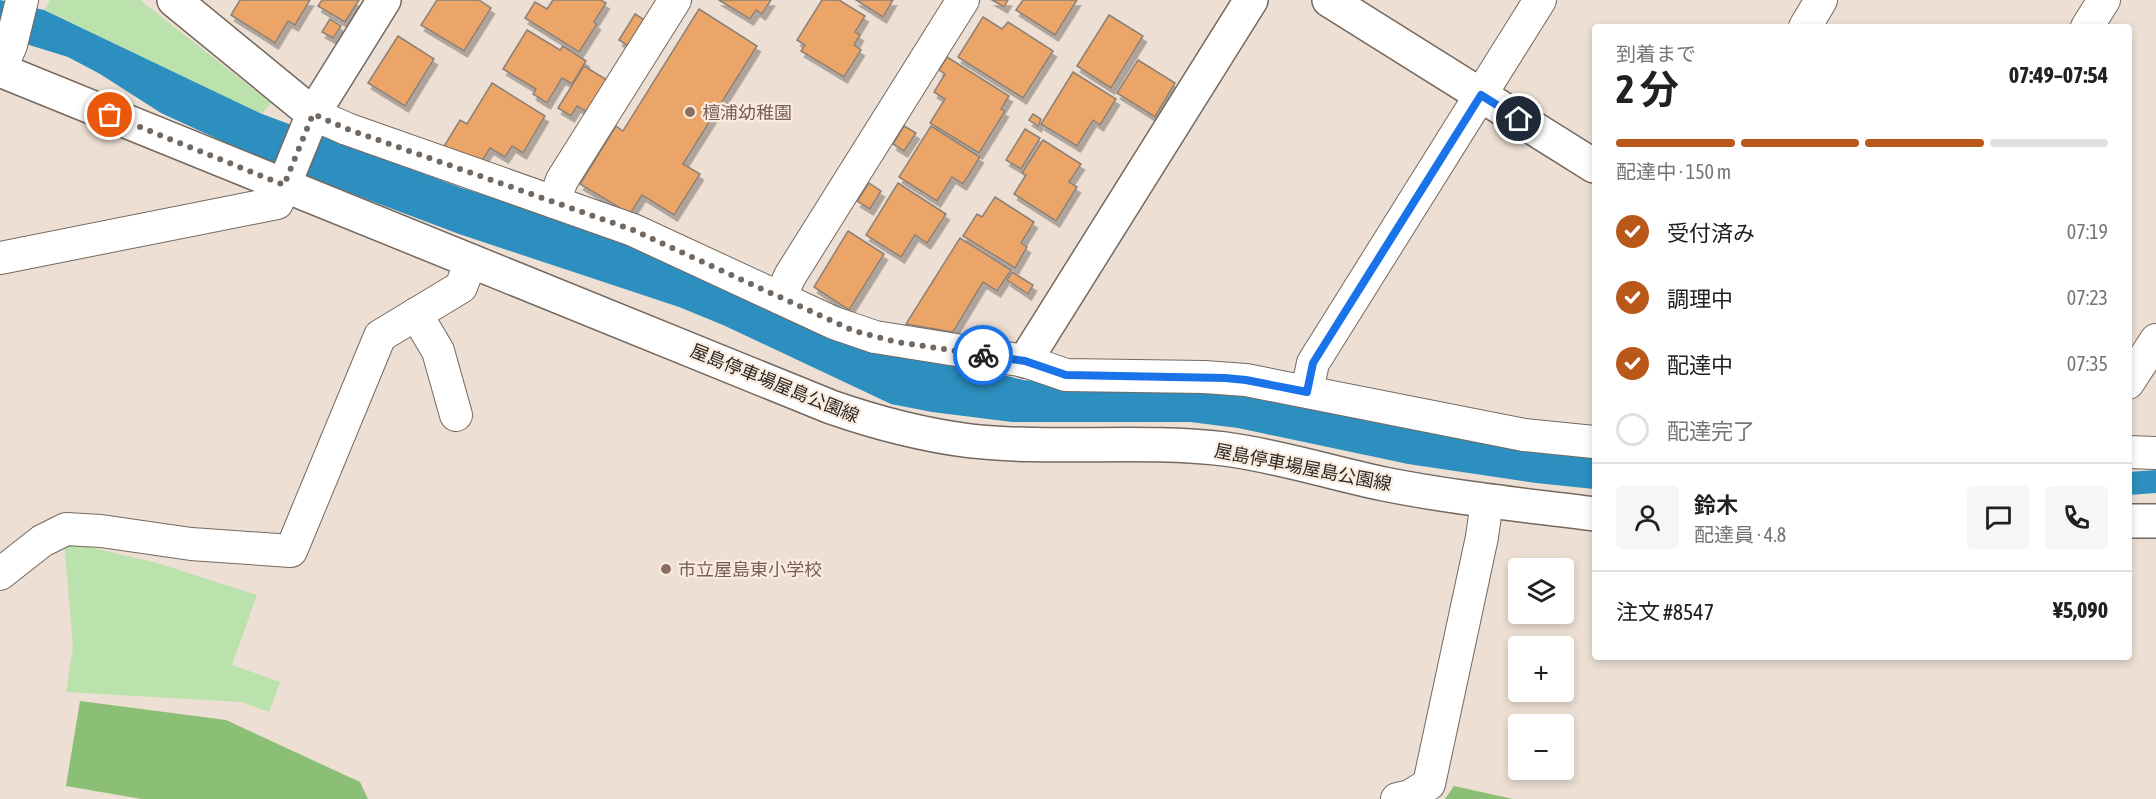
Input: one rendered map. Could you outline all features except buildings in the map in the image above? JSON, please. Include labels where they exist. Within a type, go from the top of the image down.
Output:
[{"type":"main road","points":[[174,0],[313,114]]},
{"type":"main road","points":[[284,185],[313,114],[384,0]]},
{"type":"main road","points":[[1025,361],[1251,0]]},
{"type":"main road","points":[[1329,0],[1592,165]]},
{"type":"main road","name":"屋島停車場屋島公園線","points":[[4,62],[284,185],[831,407],[901,429],[974,441],[1226,449],[1265,455],[1395,486],[1487,501],[1592,514]]},
{"type":"main road","points":[[2132,521],[2156,521]]},
{"type":"street","points":[[4,62],[22,0]]},
{"type":"street","points":[[554,202],[562,180],[675,0]]},
{"type":"street","points":[[780,297],[790,276],[963,0]]},
{"type":"street","points":[[1307,392],[1313,363],[1540,0]]},
{"type":"street","points":[[1807,24],[1821,0]]},
{"type":"street","points":[[2089,24],[2104,0]]},
{"type":"street","points":[[313,114],[347,129],[665,244],[834,323],[875,337],[1025,361],[1066,375],[1246,380],[1524,435],[1592,442]]},
{"type":"street","points":[[0,258],[276,203],[284,185]]},
{"type":"street","points":[[0,574],[42,541],[66,529],[101,531],[191,544],[291,551],[380,336],[461,287],[471,261]]},
{"type":"street","points":[[416,314],[438,351],[456,415]]},
{"type":"street","points":[[2132,378],[2156,340]]},
{"type":"street","points":[[2132,452],[2156,453]]},
{"type":"street","points":[[1397,799],[1410,796],[1430,784],[1482,537],[1487,501]]},
{"type":"green space","points":[[50,0],[140,0],[271,103],[262,114],[44,10]]},
{"type":"green space","points":[[64,541],[157,563],[257,595],[232,665],[280,682],[269,712],[242,702],[66,692],[73,647]]},
{"type":"green space","points":[[80,701],[226,720],[360,782],[368,799],[142,799],[66,786]]},
{"type":"green space","points":[[1454,786],[1513,799],[1445,799]]},
{"type":"water","points":[[0,0],[44,10],[262,114],[462,188],[580,224],[950,361],[1023,380],[1070,383],[1186,381],[1592,447],[1592,489],[1408,464],[1238,428],[1190,422],[1012,422],[932,412],[891,404],[723,325],[679,307],[459,234],[265,161],[161,113],[100,74],[68,57],[0,36]]},
{"type":"water","points":[[2156,470],[2156,493],[2132,495],[2132,472]]},
{"type":"way so far","points":[[110,115],[284,185],[313,114],[347,129],[633,230],[854,331],[897,342],[983,355]]},
{"type":"place","name":"檀浦幼稚園","points":[[690,112]]},
{"type":"place","name":"市立屋島東小学校","points":[[666,569]]},
{"type":"route","points":[[983,355],[1025,361],[1066,375],[1204,376],[1268,383],[1307,392],[1313,363],[1481,95],[1519,119]]}]
